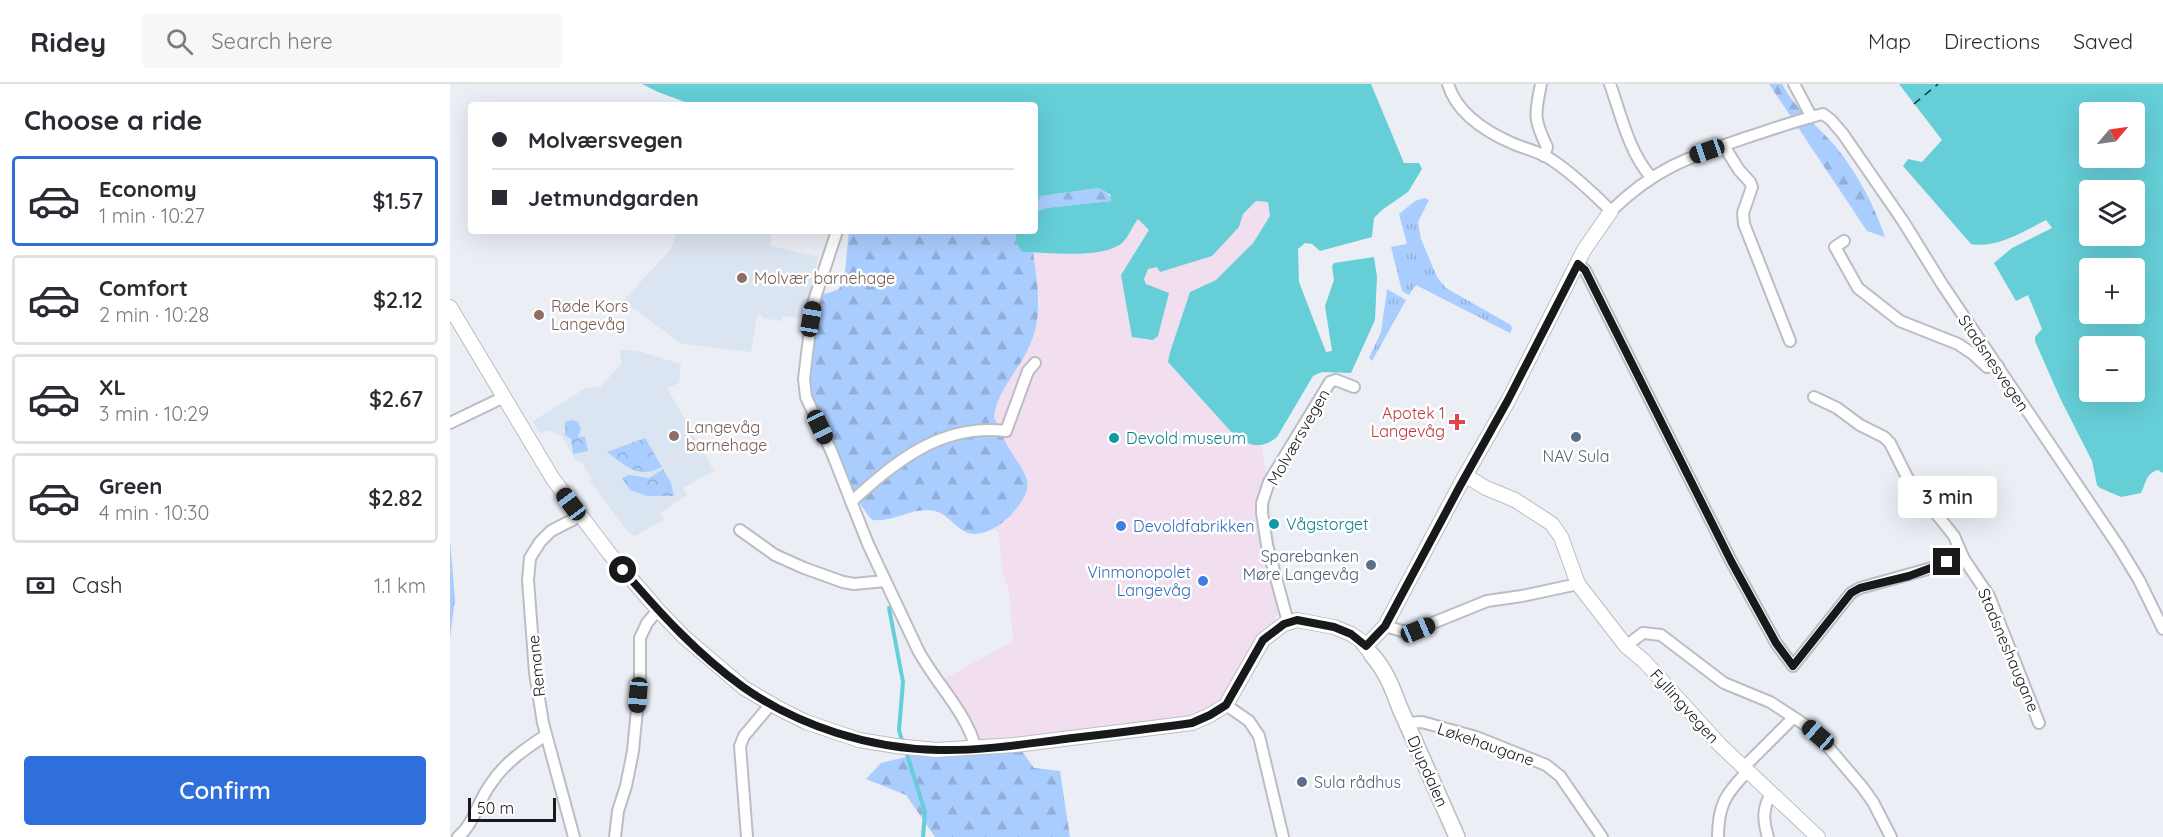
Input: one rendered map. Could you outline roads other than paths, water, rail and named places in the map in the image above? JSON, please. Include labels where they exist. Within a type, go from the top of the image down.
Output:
[{"type":"main road","name":"Djupdalen","points":[[1369,651],[1385,688],[1399,706],[1457,837]]},
{"type":"street","points":[[1448,84],[1450,94],[1470,119],[1487,131],[1552,160],[1611,211]]},
{"type":"street","points":[[1541,84],[1535,117],[1547,147],[1544,156]]},
{"type":"street","points":[[1610,84],[1630,141],[1642,166],[1651,177]]},
{"type":"street","points":[[450,307],[553,479],[580,516],[658,610],[719,668],[744,688],[771,704],[806,722],[859,740],[896,747],[936,750],[976,749],[1192,723],[1226,705],[1263,640],[1288,622],[1297,620],[1334,627],[1351,634],[1369,651],[1385,626],[1508,400],[1584,250],[1611,211],[1651,177],[1676,163],[1811,116],[1794,84]]},
{"type":"street","name":"Stadsnesvegen","points":[[1811,116],[1823,114],[1832,120],[1903,221],[1942,284],[2135,573],[2163,629]]},
{"type":"street","points":[[1724,146],[1752,187],[1743,213],[1744,224],[1790,341]]},
{"type":"street","points":[[836,234],[813,304],[804,379],[807,402],[832,453],[885,581],[926,664],[963,717],[976,749]]},
{"type":"street","points":[[1844,242],[1835,247],[1858,288],[1900,321],[1958,344],[1987,367],[1998,366]]},
{"type":"street","points":[[1578,264],[1585,270],[1731,561],[1776,643],[1793,666],[1851,593],[1860,588],[1964,559]]},
{"type":"street","points":[[851,502],[889,468],[926,445],[946,437],[966,433],[1006,431],[1028,371],[1035,363]]},
{"type":"street","name":"Molværsvegen","points":[[1288,622],[1267,545],[1262,503],[1269,482],[1330,381],[1336,380],[1354,387]]},
{"type":"street","points":[[450,423],[504,396]]},
{"type":"street","name":"Stadsneshaugane","points":[[1814,397],[1837,408],[1890,443],[1906,477],[1953,536],[1964,559],[1989,596],[2039,723]]},
{"type":"street","name":"Fyllingvegen","points":[[1466,476],[1486,488],[1515,500],[1552,524],[1561,537],[1578,584],[1626,646],[1644,661],[1720,745],[1818,837]]},
{"type":"street","name":"Remane","points":[[574,837],[546,735],[535,674],[528,567],[534,549],[551,531],[580,516]]},
{"type":"street","points":[[740,530],[775,555],[834,579],[854,584],[885,581]]},
{"type":"street","points":[[1385,626],[1402,631],[1418,630],[1487,601],[1522,597],[1578,584]]},
{"type":"street","points":[[615,837],[618,811],[626,786],[634,740],[640,678],[640,638],[647,623],[658,610]]},
{"type":"street","name":"Fyllingvegen","points":[[1626,646],[1643,633],[1657,633],[1724,684],[1770,702],[1807,726],[1818,735],[1863,788],[1891,837]]},
{"type":"street","points":[[747,837],[740,746],[744,736],[771,704]]},
{"type":"street","points":[[1226,705],[1249,721],[1259,736],[1283,837]]},
{"type":"street","points":[[1718,837],[1718,819],[1723,801],[1746,769],[1793,718]]},
{"type":"street","name":"Løkehaugane","points":[[1407,723],[1422,722],[1476,737],[1546,765],[1560,776],[1602,837]]},
{"type":"street","points":[[458,837],[466,829],[489,785],[508,763],[546,735]]},
{"type":"street","points":[[1768,837],[1764,816],[1766,802],[1772,793]]},
{"type":"waterway","points":[[889,608],[903,682],[899,730],[903,744]]},
{"type":"waterway","points":[[906,751],[925,812],[923,837]]},
{"type":"place","name":"Molvær barnehage","points":[[742,278]]},
{"type":"place","name":"Røde Kors Langevåg","points":[[539,315]]},
{"type":"place","name":"Apotek 1 Langevåg","points":[[1457,422]]},
{"type":"place","name":"Langevåg barnehage","points":[[674,436]]},
{"type":"place","name":"NAV Sula","points":[[1576,437]]},
{"type":"place","name":"Devold museum","points":[[1114,438]]},
{"type":"place","name":"Vågstorget","points":[[1274,524]]},
{"type":"place","name":"Devoldfabrikken","points":[[1121,526]]},
{"type":"place","name":"Sparebanken Møre Langevåg","points":[[1371,565]]},
{"type":"place","name":"Vinmonopolet Langevåg","points":[[1203,581]]},
{"type":"place","name":"Sula rådhus","points":[[1302,782]]}]
